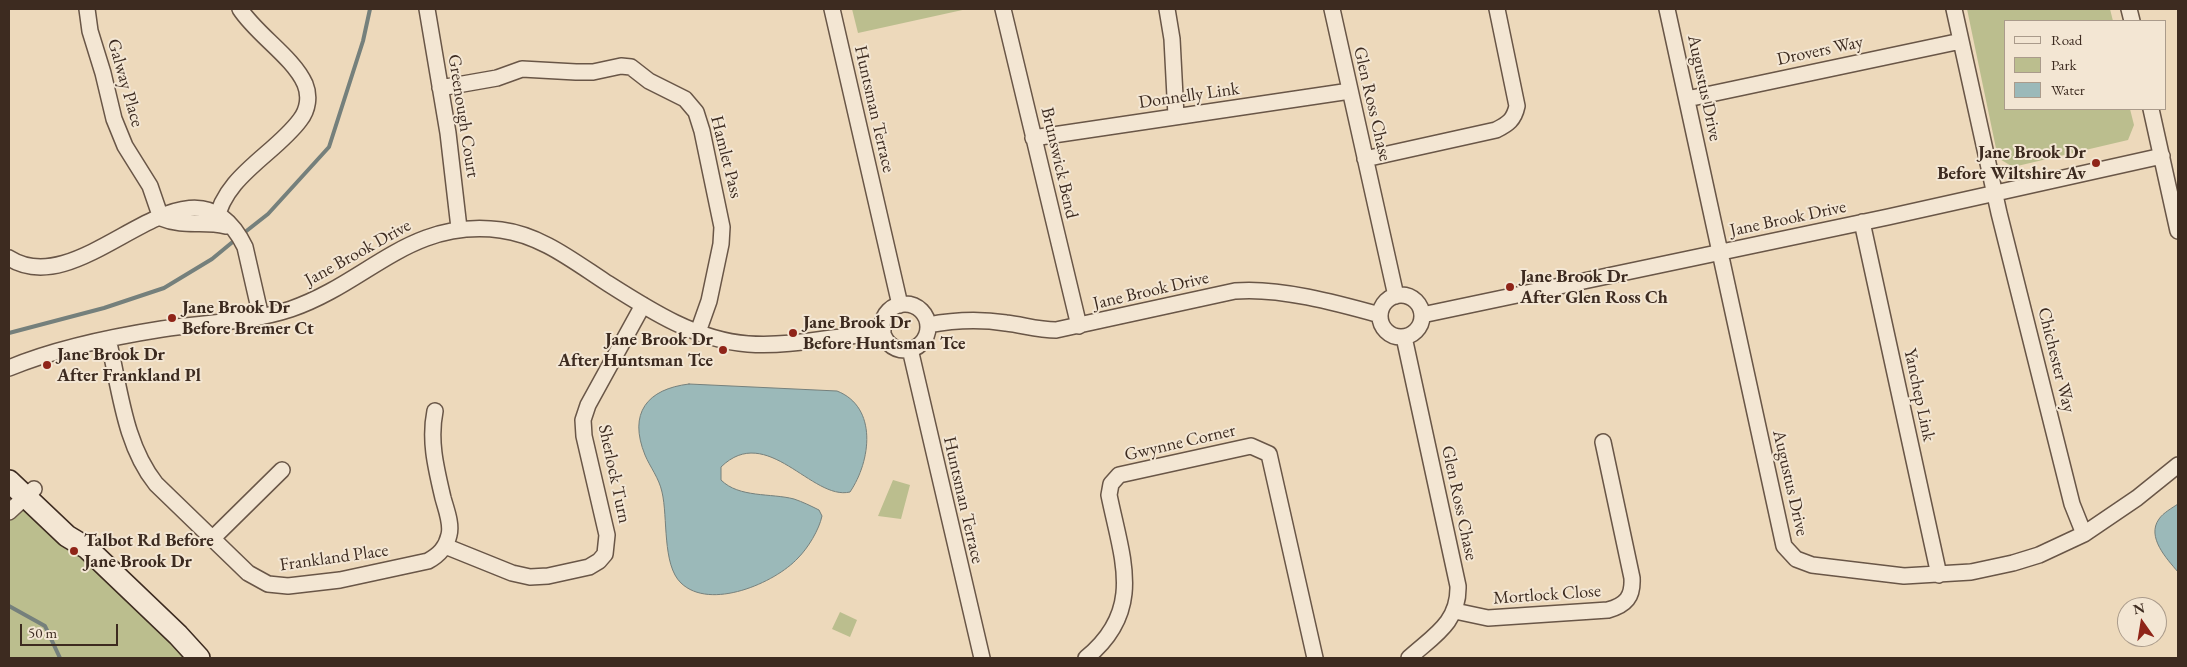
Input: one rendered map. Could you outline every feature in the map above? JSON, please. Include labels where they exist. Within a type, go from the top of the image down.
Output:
[{"type":"main road","points":[[9,466],[30,493]]},
{"type":"main road","points":[[9,481],[30,493],[77,530],[87,548],[178,635],[199,658]]},
{"type":"street","name":"Galway Place","points":[[87,9],[92,38],[116,126],[125,146],[150,186],[161,218]]},
{"type":"street","points":[[217,218],[232,188],[300,120],[308,101],[308,93],[300,76],[240,9]]},
{"type":"street","name":"Greenough Court","points":[[427,9],[451,154],[459,228]]},
{"type":"street","name":"Huntsman Terrace","points":[[832,9],[900,305]]},
{"type":"street","name":"Brunswick Bend","points":[[1004,9],[1078,326]]},
{"type":"street","points":[[1167,9],[1172,39],[1176,116]]},
{"type":"street","name":"Glen Ross Chase","points":[[1332,9],[1396,296]]},
{"type":"street","points":[[1365,159],[1496,130],[1508,124],[1515,116],[1517,106],[1516,94],[1498,9]]},
{"type":"street","name":"Augustus Drive","points":[[1667,9],[1784,546],[1796,559],[1812,565],[1904,576],[1971,572],[2013,563],[2039,555],[2084,534],[2137,498],[2178,465]]},
{"type":"street","name":"Chichester Way","points":[[1954,9],[1995,194],[2072,504],[2084,534]]},
{"type":"street","name":"Drovers Way","points":[[1687,99],[1961,41]]},
{"type":"street","name":"Hamlet Pass","points":[[440,88],[497,78],[522,69],[593,72],[621,66],[630,67],[649,81],[686,99],[696,112],[702,131],[722,227],[721,244],[709,301],[698,332]]},
{"type":"street","name":"Donnelly Link","points":[[1033,138],[1350,91]]},
{"type":"street","points":[[2151,110],[2178,231]]},
{"type":"street","name":"Jane Brook Drive","points":[[1422,315],[1995,194],[2162,156]]},
{"type":"street","points":[[9,258],[27,266],[52,267],[99,249],[143,224],[188,208],[202,208],[233,228],[245,247],[260,318]]},
{"type":"street","name":"Yanchep Link","points":[[1862,222],[1939,575]]},
{"type":"street","name":"Jane Brook Drive","points":[[9,368],[49,354],[108,339],[162,329],[260,318],[315,299],[338,288],[412,242],[459,228],[504,230],[546,244],[643,306],[698,332],[746,344],[792,344],[883,331]]},
{"type":"street","name":"Jane Brook Drive","points":[[928,325],[962,320],[1006,323],[1042,330],[1078,326],[1235,291],[1253,290],[1272,290],[1380,315]]},
{"type":"street","points":[[1402,295],[1414,299],[1422,315],[1420,327],[1415,332],[1404,337],[1398,337],[1387,332],[1383,327],[1380,315],[1385,303],[1396,296],[1402,295]]},
{"type":"street","points":[[900,305],[915,306],[926,317],[928,325],[926,338],[916,347],[910,349],[902,349],[890,343],[883,331],[883,324],[888,312],[900,305]]},
{"type":"street","name":"Sherlock Turn","points":[[445,546],[512,573],[530,577],[548,576],[589,567],[599,561],[605,554],[607,535],[584,436],[583,420],[588,405],[643,306]]},
{"type":"street","name":"Glen Ross Chase","points":[[1404,337],[1458,586],[1458,604],[1455,611]]},
{"type":"street","name":"Frankland Place","points":[[108,339],[130,432],[139,460],[156,484],[248,573],[268,584],[278,586],[340,580],[428,561],[440,554],[445,546]]},
{"type":"street","name":"Huntsman Terrace","points":[[910,349],[982,658]]},
{"type":"street","points":[[435,411],[432,440],[433,455],[449,522],[450,534],[445,546]]},
{"type":"street","name":"Mortlock Close","points":[[1455,611],[1488,618],[1599,611],[1620,607],[1629,600],[1633,590],[1632,578],[1603,442]]},
{"type":"street","name":"Gwynne Corner","points":[[1086,658],[1106,640],[1117,622],[1123,606],[1126,589],[1109,495],[1111,484],[1119,476],[1252,446],[1269,454],[1315,658]]},
{"type":"street","points":[[212,538],[282,470]]},
{"type":"street","points":[[9,512],[30,493]]},
{"type":"street","points":[[1409,658],[1445,626],[1455,611]]},
{"type":"green space","points":[[852,9],[967,9],[858,33]]},
{"type":"green space","points":[[1967,9],[2110,9],[2113,20],[2004,20],[2004,110],[2130,110],[2134,125],[2128,140],[2013,167],[1998,158]]},
{"type":"green space","points":[[893,480],[910,485],[901,519],[878,516]]},
{"type":"green space","points":[[26,497],[199,658],[9,658],[9,512]]},
{"type":"green space","points":[[840,612],[857,620],[850,637],[832,629]]},
{"type":"water","points":[[689,384],[837,391],[850,399],[859,409],[865,422],[867,436],[863,465],[850,492],[835,492],[820,486],[789,466],[755,453],[738,456],[721,467],[721,480],[728,486],[756,494],[794,499],[819,510],[822,516],[806,549],[788,567],[759,584],[725,594],[708,594],[693,591],[681,583],[675,575],[668,553],[662,492],[640,440],[640,415],[652,398],[662,391]]},
{"type":"water","points":[[2178,504],[2178,572],[2160,547],[2155,533],[2159,519]]},
{"type":"waterway","points":[[240,236],[268,214],[329,147],[363,41],[370,9]]},
{"type":"waterway","points":[[9,333],[104,308],[164,288],[212,259],[235,240]]},
{"type":"waterway","points":[[9,606],[45,626],[60,658]]},
{"type":"place","name":"Jane Brook Dr Before Wiltshire Av","points":[[2096,163]]},
{"type":"place","name":"Jane Brook Dr After Glen Ross Ch","points":[[1510,287]]},
{"type":"place","name":"Jane Brook Dr Before Bremer Ct","points":[[172,318]]},
{"type":"place","name":"Jane Brook Dr Before Huntsman Tce","points":[[793,333]]},
{"type":"place","name":"Jane Brook Dr After Huntsman Tce","points":[[723,350]]},
{"type":"place","name":"Jane Brook Dr After Frankland Pl","points":[[47,365]]},
{"type":"place","name":"Talbot Rd Before Jane Brook Dr","points":[[74,551]]}]
